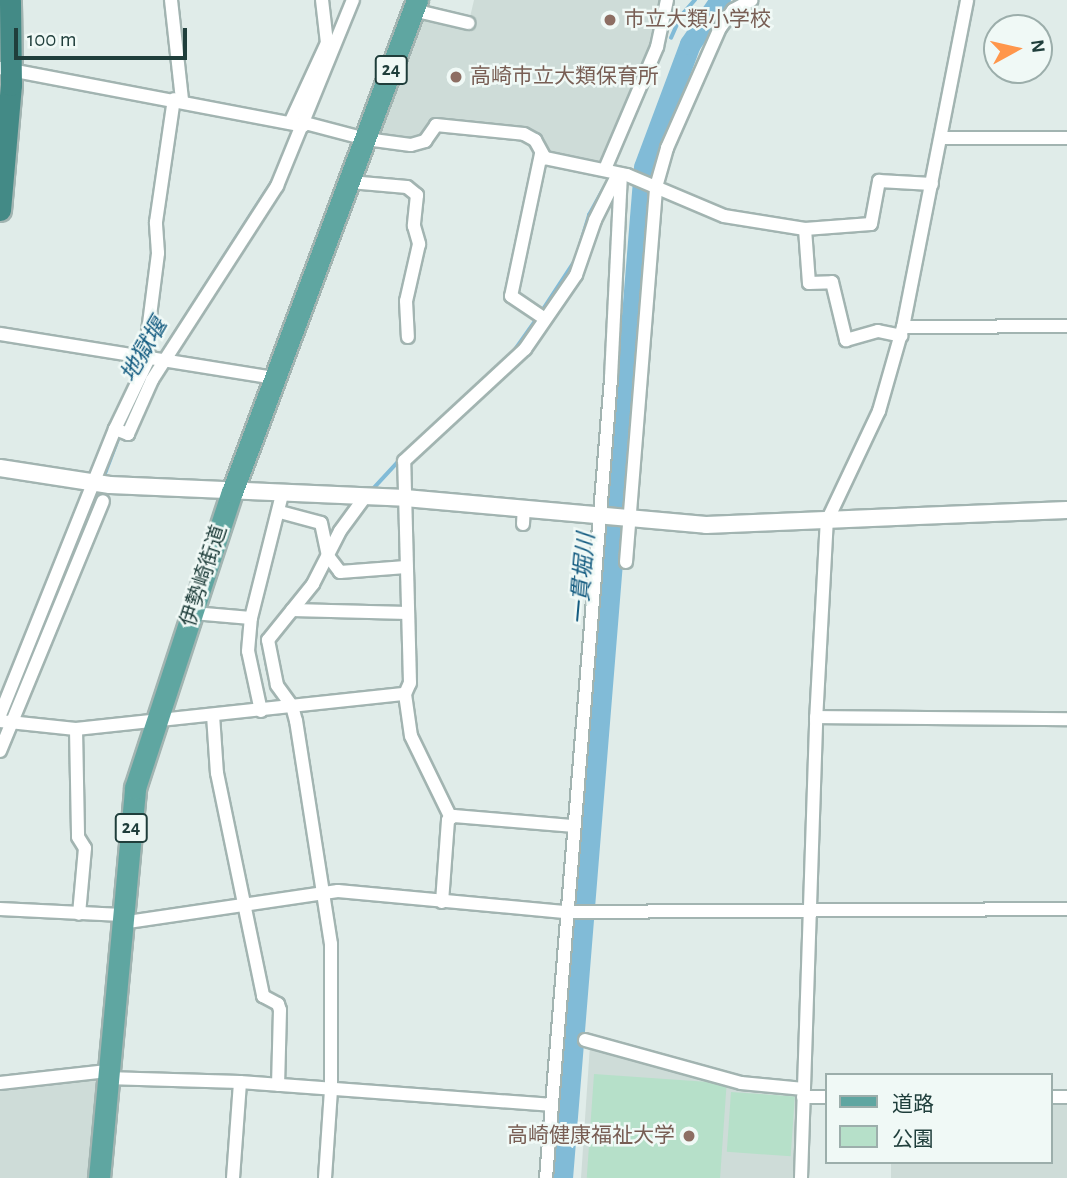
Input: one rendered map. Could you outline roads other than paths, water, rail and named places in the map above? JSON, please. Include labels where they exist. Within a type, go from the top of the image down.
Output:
[{"type":"highway","points":[[0,210],[10,0]]},
{"type":"main road","name":"伊勢崎街道","points":[[99,1178],[106,1075],[135,788],[153,723],[232,492],[415,5]]},
{"type":"street","points":[[0,751],[4,720],[93,483],[147,355],[158,253],[156,222],[178,99],[171,0]]},
{"type":"street","points":[[290,123],[327,43],[322,0]]},
{"type":"street","points":[[115,429],[128,434],[166,359],[277,186],[305,125],[352,0]]},
{"type":"street","points":[[442,902],[451,818],[411,736],[405,694],[410,684],[404,461],[512,365],[576,275],[595,220],[618,173],[657,47],[667,0]]},
{"type":"street","points":[[626,562],[630,474],[654,186],[667,148],[720,28],[733,10],[752,0]]},
{"type":"street","points":[[801,1178],[816,717],[827,521],[879,411],[902,331],[967,0]]},
{"type":"street","points":[[415,5],[468,23]]},
{"type":"street","points":[[6,69],[178,99],[366,139],[420,145],[436,125],[524,134],[535,141],[541,154],[521,266],[511,289],[513,300],[544,318]]},
{"type":"street","points":[[942,138],[1067,138]]},
{"type":"street","points":[[541,154],[583,169],[618,173],[724,215],[805,229],[818,225],[870,224],[879,181],[932,184]]},
{"type":"street","points":[[545,1178],[572,826],[600,518],[622,210],[618,173]]},
{"type":"street","points":[[350,182],[407,187],[417,195],[414,226],[419,244],[406,301],[408,337]]},
{"type":"street","points":[[805,229],[809,283],[832,282],[846,340],[878,331],[1067,326]]},
{"type":"street","points":[[0,334],[147,355],[276,378]]},
{"type":"street","points":[[0,468],[93,483],[282,495],[405,498],[524,515],[706,525],[1067,510]]},
{"type":"street","points":[[261,711],[248,651],[251,618],[280,512],[282,495]]},
{"type":"street","points":[[325,1178],[331,1089],[331,956],[325,895],[293,708],[277,685],[268,650],[273,631],[292,610],[365,497]]},
{"type":"street","points":[[4,720],[103,501]]},
{"type":"street","points":[[280,512],[321,523],[328,556],[340,572],[406,567]]},
{"type":"street","points":[[292,610],[408,613]]},
{"type":"street","points":[[192,613],[251,618]]},
{"type":"street","points":[[4,720],[76,729],[153,723],[405,694]]},
{"type":"street","points":[[213,715],[216,773],[263,996],[278,1004],[280,1010],[278,1085]]},
{"type":"street","points":[[816,717],[1067,719]]},
{"type":"street","points":[[76,729],[78,837],[86,848],[79,914]]},
{"type":"street","points":[[451,818],[572,826]]},
{"type":"street","points":[[0,909],[122,919],[245,907],[338,891],[566,912],[809,908],[1067,909]]},
{"type":"street","points":[[585,1040],[741,1083],[825,1097]]},
{"type":"street","points":[[0,1083],[106,1075],[550,1105]]},
{"type":"street","points":[[233,1178],[240,1082]]},
{"type":"waterway","points":[[671,38],[681,16],[695,0]]},
{"type":"waterway","name":"一貫堀川","points":[[562,1178],[644,167],[690,44],[720,0]]},
{"type":"waterway","points":[[580,245],[589,215],[610,177]]},
{"type":"waterway","name":"地獄堰","points":[[164,350],[273,180]]},
{"type":"waterway","points":[[542,311],[576,259]]},
{"type":"waterway","points":[[514,351],[538,317]]},
{"type":"waterway","name":"地獄堰","points":[[124,427],[145,380]]},
{"type":"waterway","name":"地獄堰","points":[[103,479],[120,434]]},
{"type":"waterway","points":[[372,490],[421,437]]},
{"type":"waterway","name":"地獄堰","points":[[0,734],[99,490]]},
{"type":"waterway","points":[[268,672],[262,639],[273,624]]},
{"type":"place","name":"市立大類小学校","points":[[610,20]]},
{"type":"place","name":"高崎市立大類保育所","points":[[456,77]]},
{"type":"place","name":"高崎健康福祉大学","points":[[689,1136]]}]
